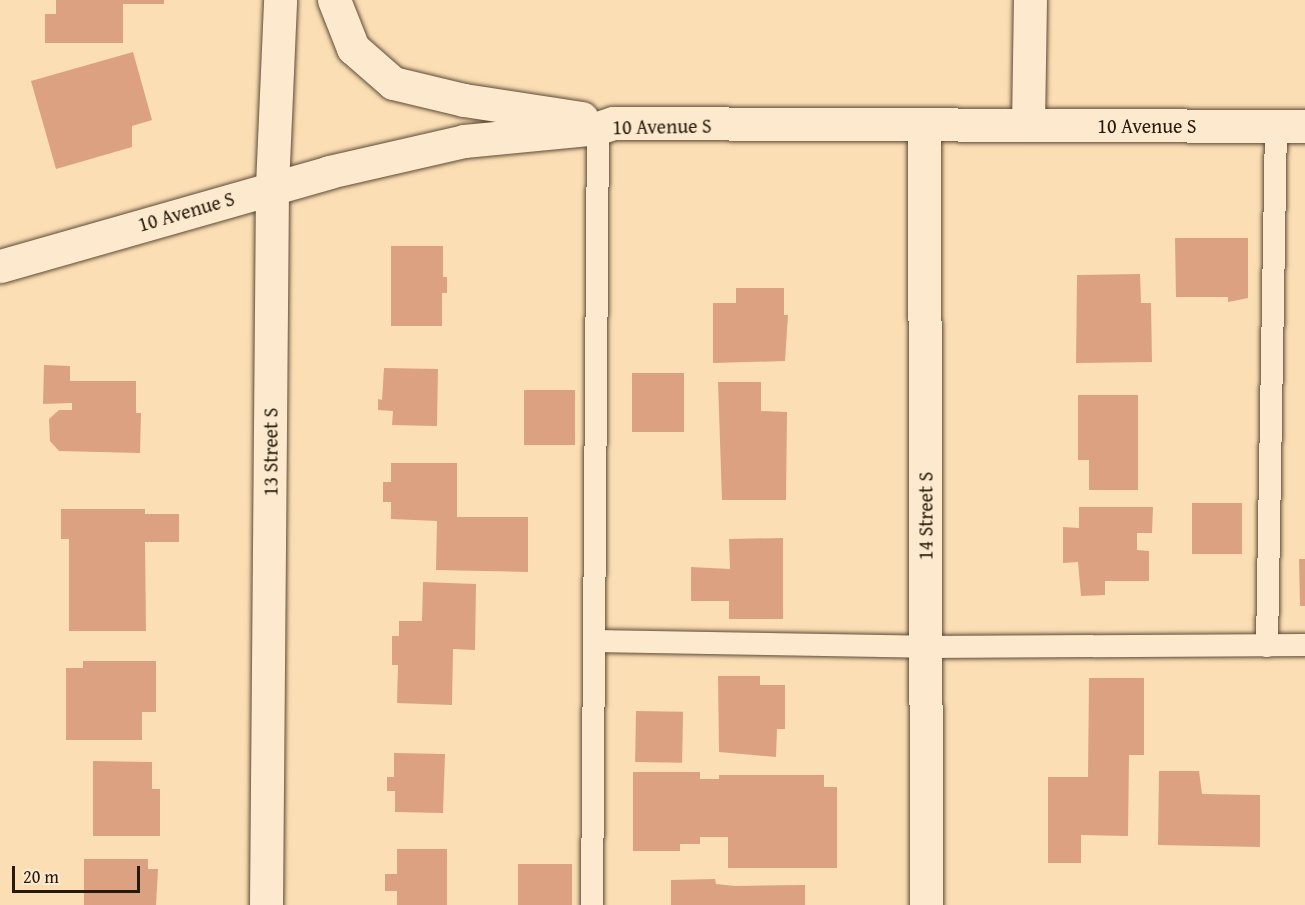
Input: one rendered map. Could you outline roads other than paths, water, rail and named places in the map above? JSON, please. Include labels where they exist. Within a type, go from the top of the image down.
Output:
[{"type":"street","name":"13 Street S","points":[[266,905],[272,186],[280,0]]},
{"type":"street","points":[[334,0],[353,48],[393,83],[464,100],[605,126]]},
{"type":"street","points":[[1028,125],[1030,0]]},
{"type":"street","name":"10 Avenue S","points":[[0,266],[272,186],[465,141],[605,126],[1291,125]]},
{"type":"street","name":"14 Street S","points":[[924,126],[926,905]]},
{"type":"lane","points":[[1266,646],[1291,125]]},
{"type":"lane","points":[[592,905],[594,641],[605,126]]},
{"type":"lane","points":[[594,641],[925,647],[1305,645]]}]
